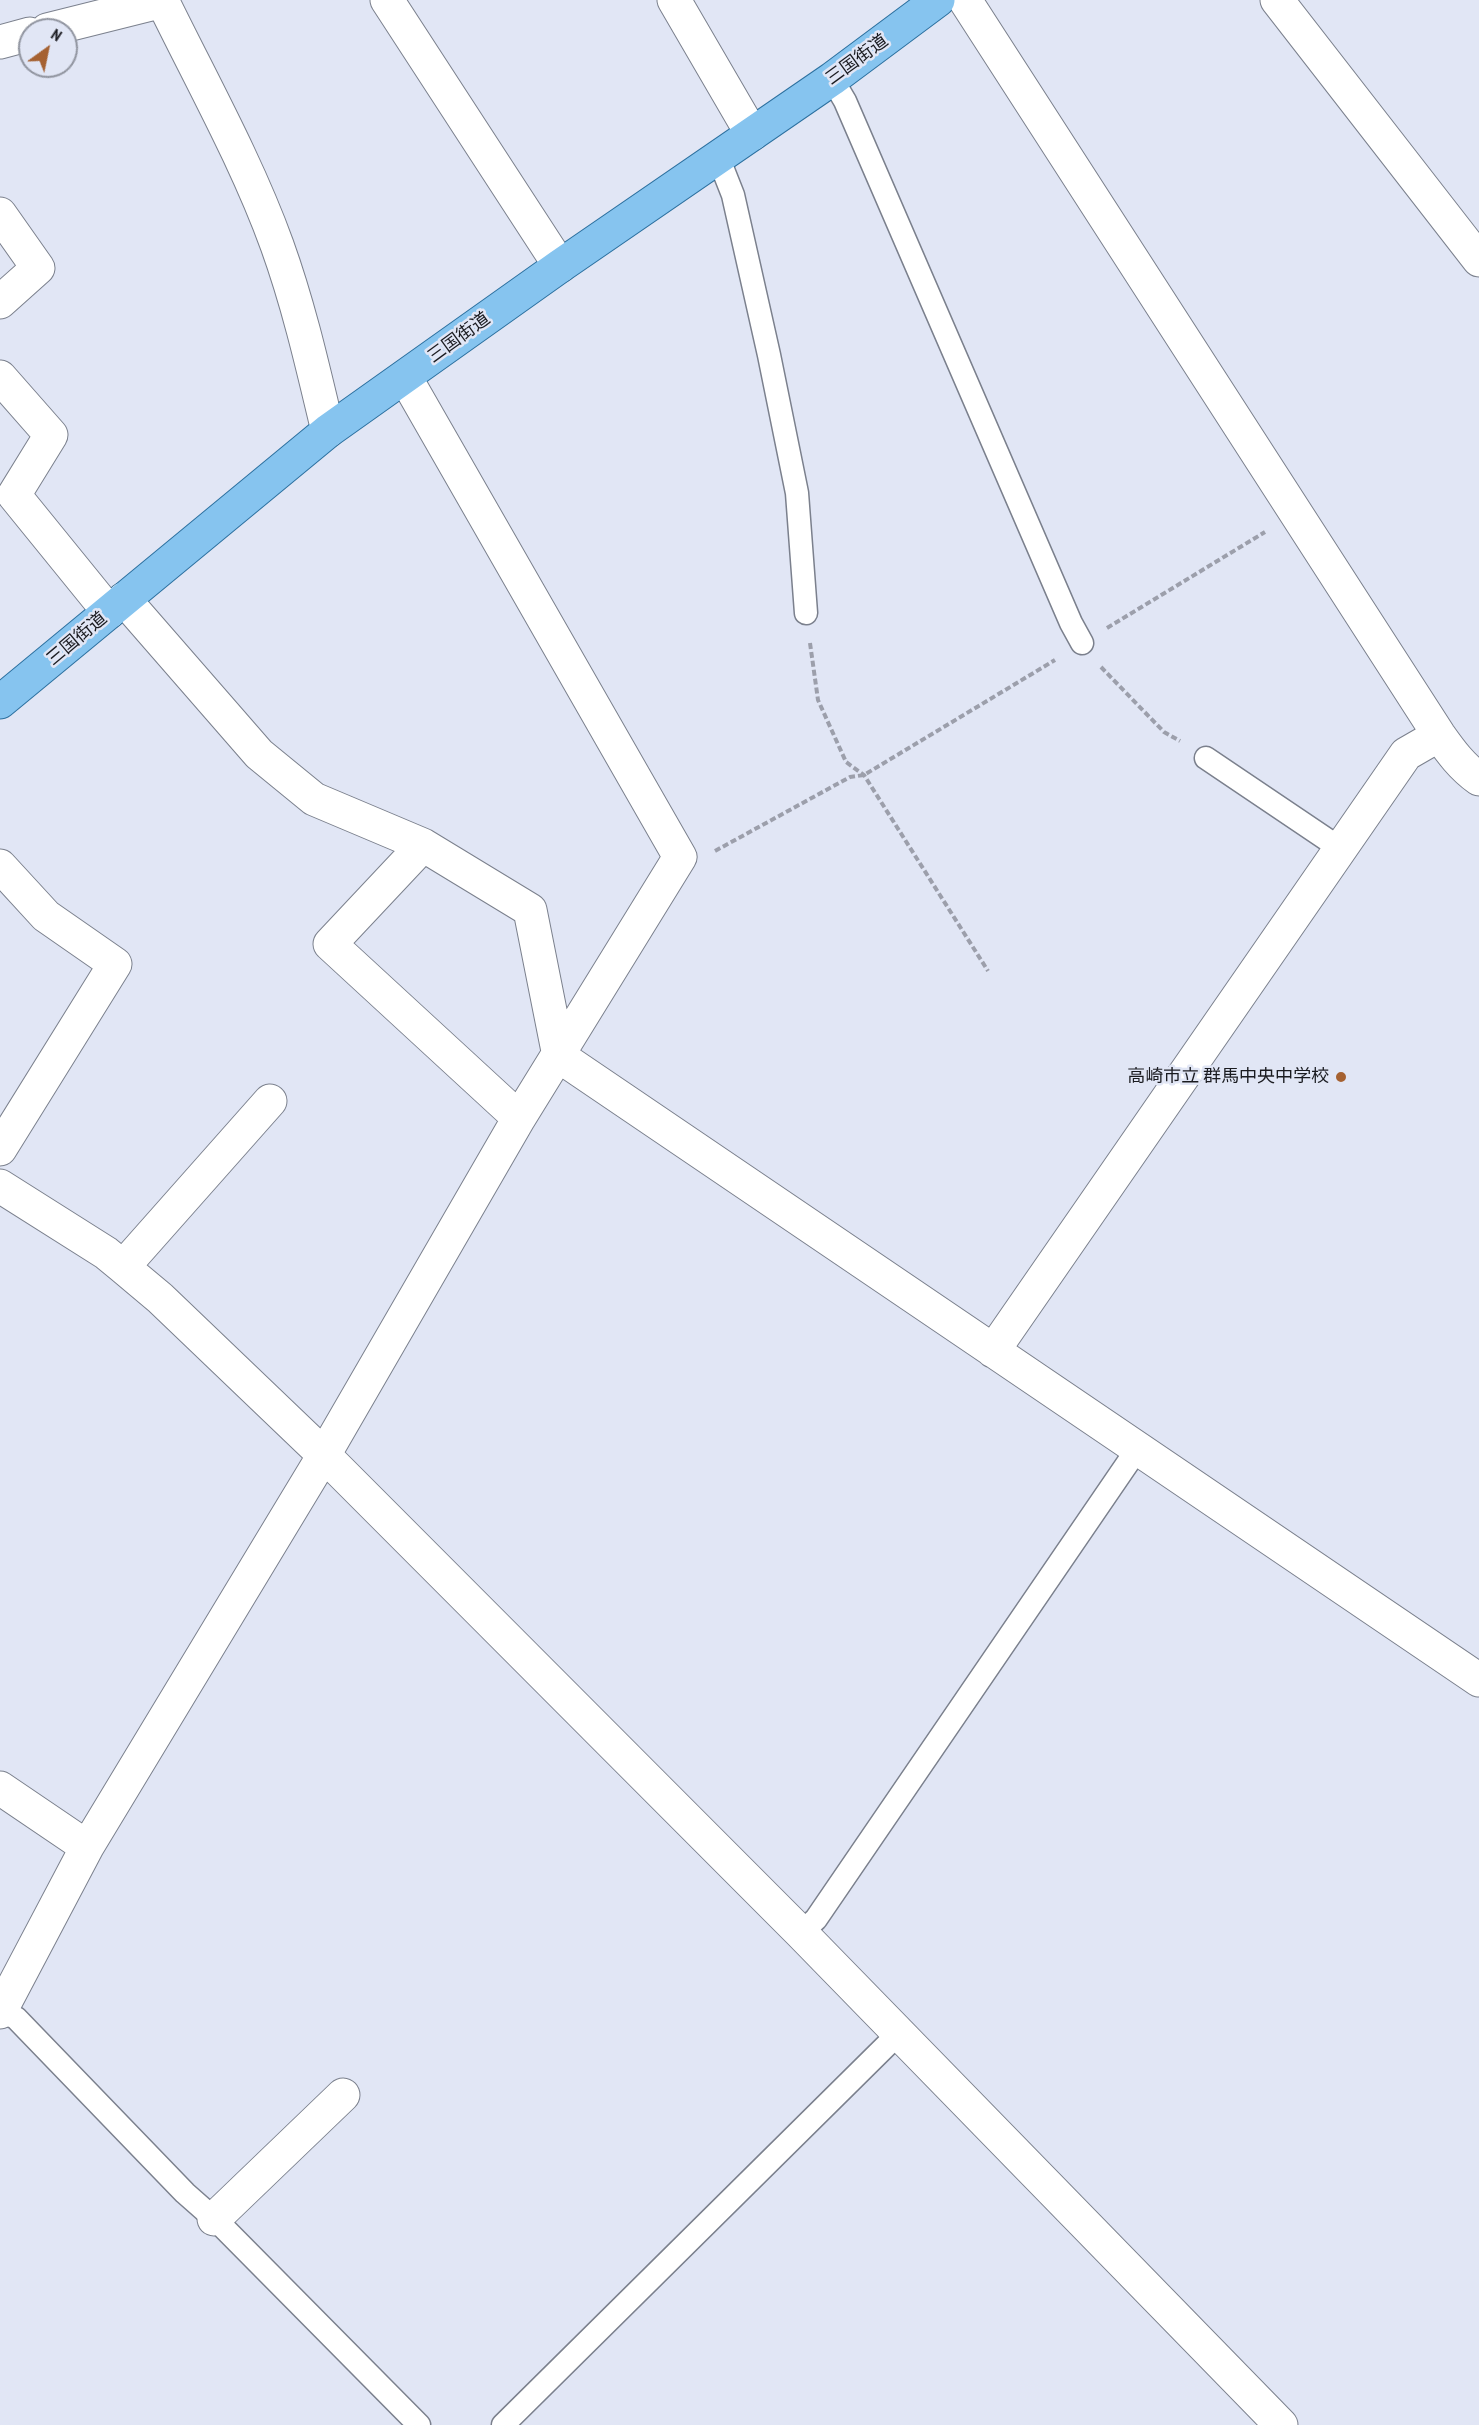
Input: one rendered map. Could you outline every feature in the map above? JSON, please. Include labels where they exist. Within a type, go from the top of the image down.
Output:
[{"type":"main road","name":"三国街道","points":[[0,702],[328,431],[560,266],[832,79],[938,0]]},
{"type":"street","points":[[387,0],[560,266]]},
{"type":"street","points":[[674,0],[752,134]]},
{"type":"street","points":[[965,0],[1439,735],[1455,758],[1479,779]]},
{"type":"street","points":[[1276,0],[1479,260]]},
{"type":"street","points":[[78,22],[163,1],[243,166],[276,243],[303,325],[328,431]]},
{"type":"street","points":[[0,42],[18,37]]},
{"type":"street","points":[[0,214],[38,268],[0,302]]},
{"type":"street","points":[[0,377],[51,435],[14,495],[259,754],[314,799],[423,845],[530,910],[559,1056],[1479,1680]]},
{"type":"street","points":[[0,2011],[87,1847],[324,1455],[519,1118],[680,857],[405,377]]},
{"type":"street","points":[[993,1351],[1406,754],[1439,735]]},
{"type":"street","points":[[423,845],[330,944],[519,1118]]},
{"type":"street","points":[[0,866],[46,916],[115,964],[0,1149]]},
{"type":"street","points":[[123,1267],[270,1101]]},
{"type":"street","points":[[0,1186],[106,1253],[123,1267],[160,1298],[324,1455],[801,1933],[1281,2425]]},
{"type":"street","points":[[0,1788],[87,1847]]},
{"type":"street","points":[[214,2218],[343,2095]]},
{"type":"lane","points":[[832,79],[845,101],[1071,623],[1082,643]]},
{"type":"lane","points":[[718,157],[733,195],[770,355],[797,493],[806,613]]},
{"type":"lane","points":[[1206,758],[1341,849]]},
{"type":"lane","points":[[801,1933],[816,1919],[1138,1448]]},
{"type":"lane","points":[[0,2011],[16,2018],[184,2193],[214,2218],[418,2425]]},
{"type":"lane","points":[[503,2425],[898,2034]]},
{"type":"path","points":[[806,613],[818,700],[846,762],[864,775],[988,971]]},
{"type":"path","points":[[1082,643],[1094,660],[1164,732],[1206,758]]},
{"type":"path","points":[[680,857],[702,858],[850,777],[864,775]]},
{"type":"place","name":"高崎市立 群馬中央中学校","points":[[1341,1077]]}]
